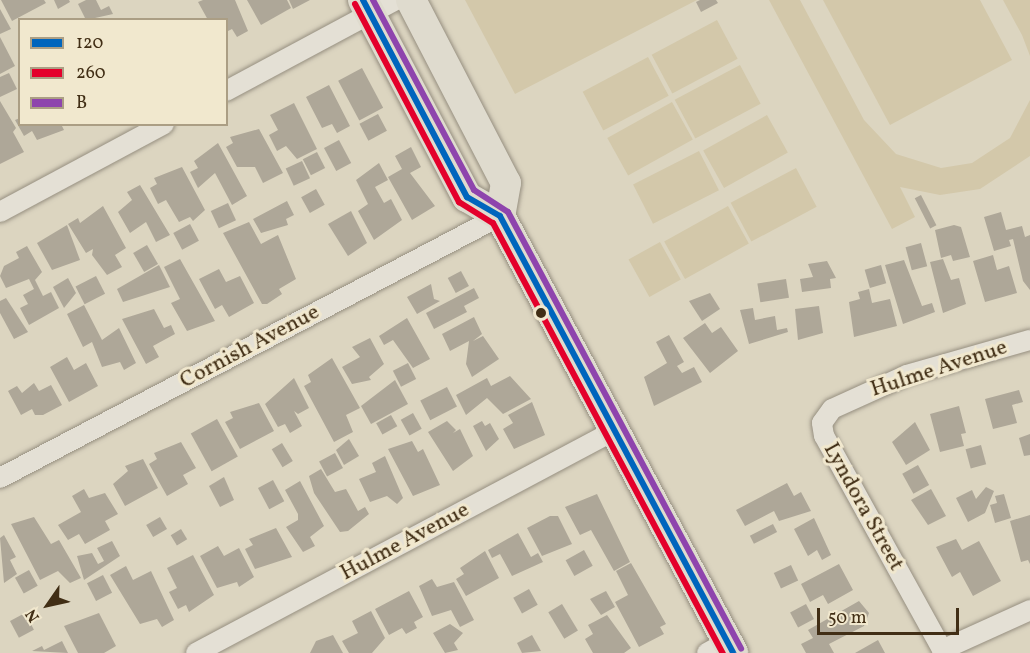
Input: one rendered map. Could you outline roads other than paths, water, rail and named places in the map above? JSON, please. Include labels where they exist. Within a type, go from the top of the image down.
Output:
[{"type":"main road","points":[[411,0],[506,183],[500,216]]},
{"type":"main road","points":[[377,5],[467,197],[500,216],[614,431],[723,649]]},
{"type":"street","points":[[228,90],[377,5]]},
{"type":"street","points":[[0,212],[160,126]]},
{"type":"street","name":"Cornish Avenue","points":[[0,478],[500,216]]},
{"type":"street","name":"Hulme Avenue","points":[[822,423],[832,409],[907,375],[1030,340]]},
{"type":"street","name":"Lyndora Street","points":[[822,423],[824,436],[943,652]]},
{"type":"street","name":"Hulme Avenue","points":[[196,653],[614,431]]},
{"type":"street","points":[[943,652],[1030,610]]}]
